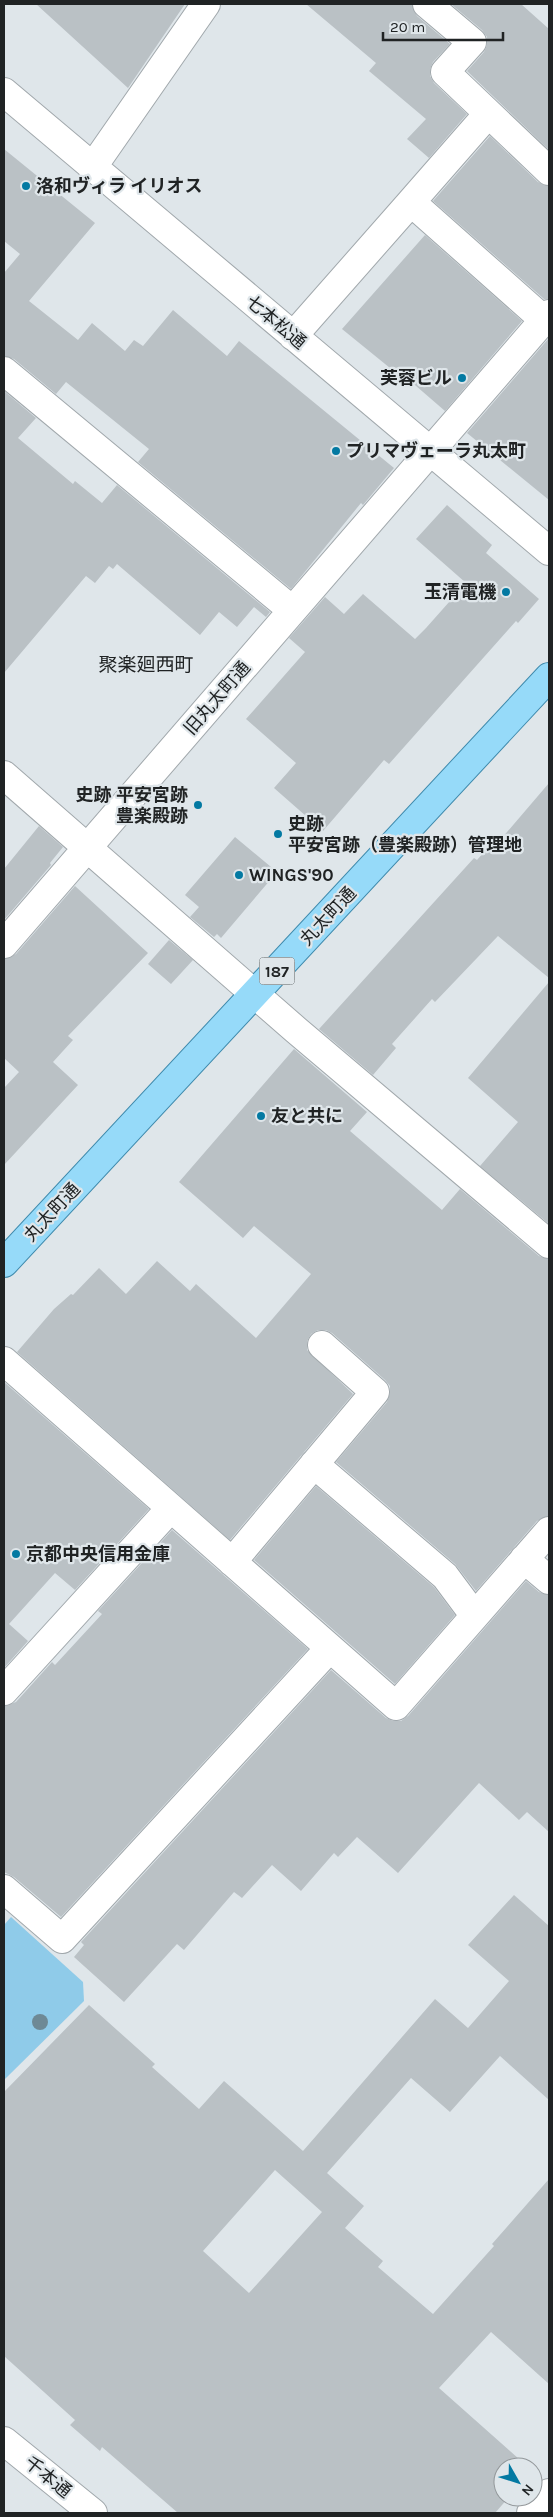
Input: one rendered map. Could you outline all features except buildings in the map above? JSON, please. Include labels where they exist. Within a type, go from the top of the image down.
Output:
[{"type":"main road","name":"丸太町通","points":[[4,1264],[549,678]]},
{"type":"street","points":[[92,168],[206,4]]},
{"type":"street","points":[[426,4],[472,42],[445,72],[549,171]]},
{"type":"street","name":"七本松通","points":[[4,92],[92,168],[549,550]]},
{"type":"street","points":[[293,336],[488,114]]},
{"type":"street","points":[[411,202],[547,317]]},
{"type":"street","name":"旧丸太町通","points":[[4,944],[547,317]]},
{"type":"street","points":[[4,371],[292,610]]},
{"type":"street","points":[[4,775],[255,994],[549,1244]]},
{"type":"street","points":[[232,1562],[375,1392],[322,1345]]},
{"type":"street","points":[[4,1362],[170,1510],[396,1706],[549,1531]]},
{"type":"street","points":[[314,1464],[445,1576],[474,1615]]},
{"type":"street","points":[[4,1692],[170,1510]]},
{"type":"street","points":[[524,1558],[549,1580]]},
{"type":"street","points":[[4,1889],[62,1939],[330,1648]]},
{"type":"street","name":"千本通","points":[[4,2441],[93,2513]]},
{"type":"street","points":[[531,2513],[549,2493]]},
{"type":"shaded area","points":[[11,1917],[83,1982],[84,2001],[4,2080],[4,1925]]},
{"type":"place","name":"洛和ヴィラ イリオス","points":[[26,186]]},
{"type":"place","name":"芙蓉ビル","points":[[462,378]]},
{"type":"place","name":"プリマヴェーラ丸太町","points":[[336,451]]},
{"type":"place","name":"玉清電機","points":[[506,592]]},
{"type":"place","name":"史跡 平安宮跡 豊楽殿跡","points":[[198,805]]},
{"type":"place","name":"史跡 平安宮跡（豊楽殿跡）管理地","points":[[278,834]]},
{"type":"place","name":"WINGS'90","points":[[239,875]]},
{"type":"place","name":"友と共に","points":[[261,1116]]},
{"type":"place","name":"京都中央信用金庫","points":[[16,1554]]},
{"type":"district","name":"聚楽廻西町","points":[[146,665]]}]
